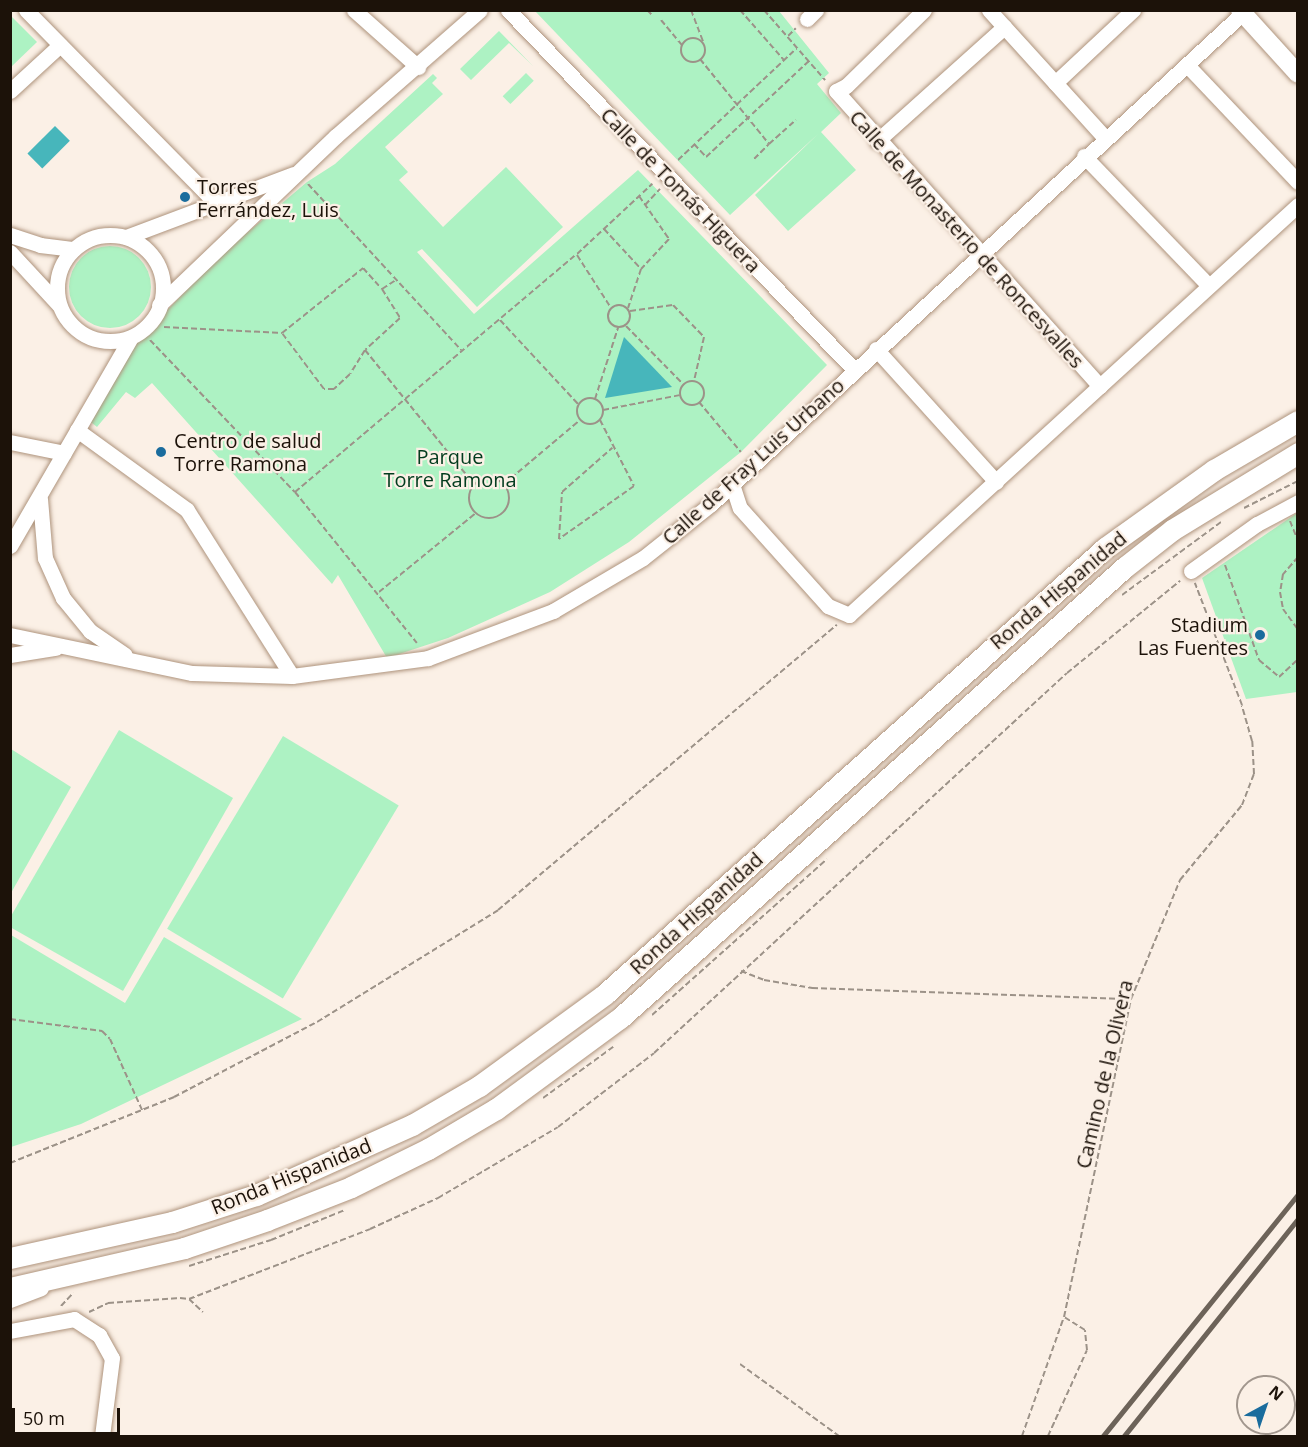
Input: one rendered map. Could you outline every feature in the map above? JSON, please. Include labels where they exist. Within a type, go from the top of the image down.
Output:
[{"type":"highway","name":"Ronda Hispanidad","points":[[10,1258],[172,1222],[256,1195],[412,1125],[478,1086],[613,987],[1105,548],[1214,470],[1298,422]]},
{"type":"highway","name":"Ronda Hispanidad","points":[[10,1288],[184,1248],[267,1220],[351,1187],[428,1149],[496,1108],[620,1018],[1125,567],[1172,530],[1298,453]]},
{"type":"main road","points":[[1243,12],[1298,74]]},
{"type":"street","points":[[26,10],[215,202]]},
{"type":"street","points":[[354,10],[418,67]]},
{"type":"street","points":[[159,305],[302,178],[480,10]]},
{"type":"street","name":"Calle de Tomás Higuera","points":[[508,10],[854,369]]},
{"type":"street","points":[[836,91],[846,86],[924,10]]},
{"type":"street","points":[[989,10],[1106,138]]},
{"type":"street","points":[[1055,83],[1133,10]]},
{"type":"street","name":"Calle de Fray Luis Urbano","points":[[10,635],[144,663],[221,675],[291,676],[428,658],[507,631],[600,586],[643,558],[711,504],[731,481],[854,369],[881,354],[979,255],[1089,161],[1106,138],[1191,69],[1243,12]]},
{"type":"street","points":[[877,141],[1004,27]]},
{"type":"street","points":[[10,91],[60,45]]},
{"type":"street","points":[[1191,69],[1297,181]]},
{"type":"street","name":"Calle de Monasterio de Roncesvalles","points":[[836,91],[877,141],[979,255],[1100,386]]},
{"type":"street","points":[[1089,161],[1208,285]]},
{"type":"street","points":[[61,307],[58,276],[74,249],[99,236],[126,237],[215,202],[302,178]]},
{"type":"street","points":[[731,481],[740,508],[828,606],[849,615],[991,477],[1100,386],[1298,205]]},
{"type":"street","points":[[10,235],[40,245],[74,249]]},
{"type":"street","points":[[10,546],[130,339],[149,323],[159,305],[162,288],[156,264],[141,245],[126,237]]},
{"type":"street","points":[[10,252],[61,307],[68,320],[92,339],[130,339]]},
{"type":"street","points":[[881,354],[991,477]]},
{"type":"street","points":[[77,430],[187,510],[291,676]]},
{"type":"street","points":[[10,442],[64,453]]},
{"type":"street","name":"Calle de Fray Luis Urbano","points":[[41,493],[41,537],[52,579],[63,598],[98,638],[144,663]]},
{"type":"street","points":[[1191,572],[1257,524],[1298,502]]},
{"type":"street","points":[[711,504],[740,508]]},
{"type":"street","points":[[10,655],[66,646]]},
{"type":"street","name":"Ronda Hispanidad","points":[[10,1300],[63,1277]]},
{"type":"street","points":[[10,1331],[81,1320],[99,1335],[112,1359],[102,1437]]},
{"type":"path","points":[[647,10],[653,16]]},
{"type":"path","points":[[691,10],[702,32],[703,45],[700,59]]},
{"type":"path","points":[[740,10],[784,60]]},
{"type":"path","points":[[764,10],[836,91]]},
{"type":"path","points":[[788,36],[806,19]]},
{"type":"path","points":[[661,20],[682,45],[686,59],[700,59]]},
{"type":"path","points":[[682,45],[691,38],[703,45]]},
{"type":"path","points":[[678,160],[797,48]]},
{"type":"path","points":[[700,59],[769,144]]},
{"type":"path","points":[[694,144],[706,157],[808,61]]},
{"type":"path","points":[[754,159],[796,120]]},
{"type":"path","points":[[302,178],[461,350]]},
{"type":"path","points":[[295,492],[577,254],[651,184]]},
{"type":"path","points":[[645,205],[660,189]]},
{"type":"path","points":[[626,326],[641,269],[669,239],[639,196]]},
{"type":"path","points":[[604,229],[641,269]]},
{"type":"path","points":[[577,254],[611,308],[609,321],[618,328]]},
{"type":"path","points":[[164,327],[282,333],[363,268],[382,289],[400,318],[365,350],[342,382],[333,389],[324,389],[282,333]]},
{"type":"path","points":[[382,289],[396,280]]},
{"type":"path","points":[[611,308],[621,305],[629,310],[673,305],[704,337],[694,381]]},
{"type":"path","points":[[500,320],[578,404],[580,420]]},
{"type":"path","points":[[618,328],[626,326]]},
{"type":"path","points":[[626,326],[683,384]]},
{"type":"path","points":[[595,399],[618,328]]},
{"type":"path","points":[[150,340],[295,492],[379,592],[423,651]]},
{"type":"path","points":[[365,350],[407,397],[474,484]]},
{"type":"path","points":[[683,384],[694,381]]},
{"type":"path","points":[[680,395],[689,405],[699,402],[704,392],[694,381]]},
{"type":"path","points":[[680,395],[683,384]]},
{"type":"path","points":[[603,410],[680,395]]},
{"type":"path","points":[[578,404],[585,398],[595,399],[603,410]]},
{"type":"path","points":[[699,402],[741,452]]},
{"type":"path","points":[[603,410],[600,420],[612,448],[634,486],[559,539],[562,492],[612,448]]},
{"type":"path","points":[[580,420],[588,424],[600,420]]},
{"type":"path","points":[[503,484],[580,420]]},
{"type":"path","points":[[488,478],[503,484],[508,499],[503,511],[492,517],[476,513],[469,499],[474,484],[488,478]]},
{"type":"path","points":[[379,592],[476,513]]},
{"type":"path","points":[[1289,519],[1298,541]]},
{"type":"path","points":[[1298,557],[1283,574],[1280,592],[1283,609],[1298,630]]},
{"type":"path","points":[[1225,565],[1259,660],[1279,677],[1298,659]]},
{"type":"path","points":[[81,1320],[93,1308],[108,1303],[189,1299],[370,1229],[495,1166],[558,1127],[654,1053],[1067,673],[1191,572]]},
{"type":"path","name":"Camino de la Olivera","points":[[1022,1437],[1064,1317],[1131,999],[1180,880],[1242,805],[1254,774],[1252,741],[1242,705],[1191,572]]},
{"type":"path","points":[[10,1163],[142,1110],[317,1022],[498,910],[849,615]]},
{"type":"path","points":[[741,972],[764,980],[812,988],[1131,999]]},
{"type":"path","points":[[10,1018],[102,1031],[110,1039],[142,1110]]},
{"type":"path","points":[[189,1299],[202,1312]]},
{"type":"path","points":[[1048,1437],[1087,1350],[1085,1330],[1064,1317]]},
{"type":"path","points":[[740,1364],[839,1437]]},
{"type":"green space","points":[[535,11],[779,11],[829,73],[817,84],[841,113],[821,132],[856,170],[788,231],[755,195],[818,134],[730,215]]},
{"type":"green space","points":[[11,16],[37,42],[11,67]]},
{"type":"green space","points":[[499,31],[533,66],[509,43],[471,80],[460,69]]},
{"type":"green space","points":[[526,73],[534,81],[510,104],[503,96]]},
{"type":"green space","name":"Parque Torre Ramona","points":[[433,74],[437,78],[432,83],[443,94],[385,147],[408,172],[399,180],[443,227],[506,167],[563,227],[477,307],[422,249],[417,252],[474,314],[638,170],[827,365],[741,452],[629,542],[550,592],[448,638],[387,658],[338,575],[332,584],[152,383],[135,398],[126,392],[97,427],[87,419],[141,337],[222,254],[307,182],[335,164]]},
{"type":"green space","points":[[110,246],[126,249],[139,258],[148,271],[151,287],[148,303],[139,316],[126,325],[110,328],[94,325],[81,316],[72,303],[69,287],[72,271],[81,258],[94,249]]},
{"type":"green space","name":"Stadium Las Fuentes","points":[[1297,513],[1297,692],[1246,699],[1202,578]]},
{"type":"green space","points":[[119,730],[233,798],[123,991],[10,927],[11,916]]},
{"type":"green space","points":[[283,736],[399,806],[283,998],[167,929]]},
{"type":"green space","points":[[11,749],[71,787],[11,893]]},
{"type":"green space","points":[[11,935],[125,1003],[164,937],[302,1019],[81,1124],[11,1147]]},
{"type":"water","points":[[55,126],[70,141],[42,168],[27,154]]},
{"type":"water","points":[[624,337],[672,387],[605,398]]},
{"type":"railway","points":[[1103,1436],[1298,1194]]},
{"type":"railway","points":[[1124,1436],[1298,1219]]},
{"type":"place","name":"Torres Ferrández, Luis","points":[[185,197]]},
{"type":"place","name":"Centro de salud Torre Ramona","points":[[161,452]]},
{"type":"place","name":"Stadium Las Fuentes","points":[[1260,635]]}]
